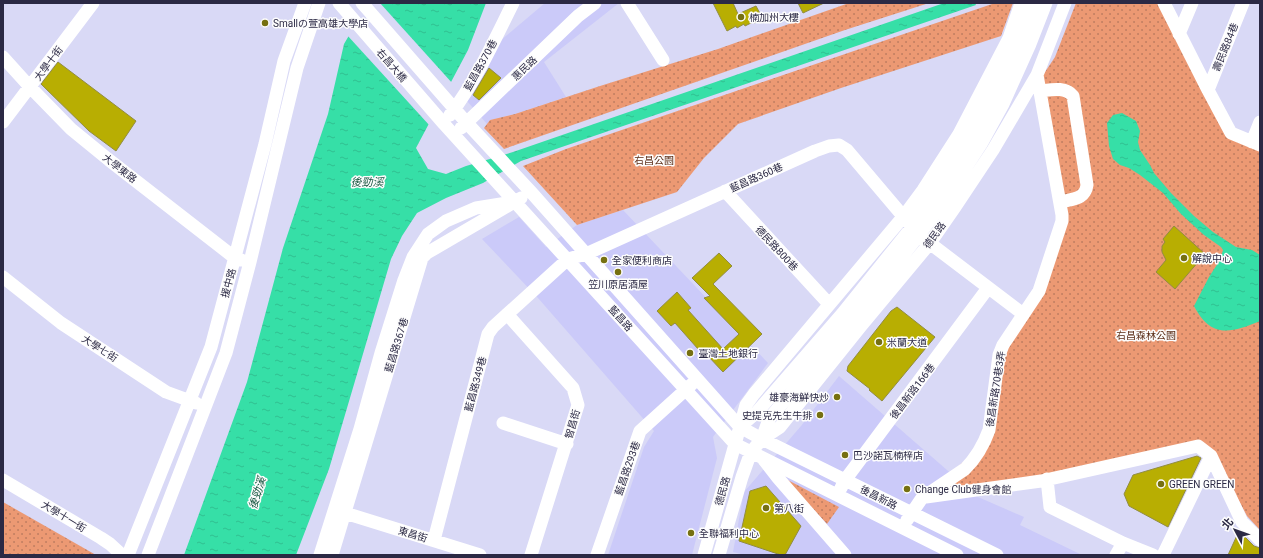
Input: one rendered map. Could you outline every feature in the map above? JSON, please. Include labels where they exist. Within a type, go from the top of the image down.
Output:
[{"type":"street","name":"大學十街","points":[[3,122],[93,3]]},
{"type":"street","name":"援中路","points":[[128,555],[211,347],[265,144],[284,61],[305,3]]},
{"type":"street","name":"援中路","points":[[148,555],[226,354],[297,68],[320,3]]},
{"type":"street","name":"右昌大橋","points":[[362,3],[452,105]]},
{"type":"street","name":"藍昌路370巷","points":[[441,120],[452,105],[460,102],[513,3]]},
{"type":"street","name":"惠民路","points":[[454,134],[578,16],[596,3]]},
{"type":"street","points":[[627,3],[663,60]]},
{"type":"street","name":"德民路","points":[[916,230],[923,190],[959,134],[1009,38],[1022,3]]},
{"type":"street","name":"德民路","points":[[720,555],[742,477],[756,455],[762,439],[780,427],[860,326],[970,139],[990,102],[1020,41],[1034,3]]},
{"type":"street","name":"德民路","points":[[740,427],[757,412],[916,230],[946,198],[981,144],[1003,104],[1030,44],[1046,3]]},
{"type":"street","name":"德民路","points":[[704,555],[746,405],[829,304],[916,230],[994,150],[1037,75],[1065,3]]},
{"type":"street","points":[[1164,3],[1231,133],[1256,144],[1260,122]]},
{"type":"street","points":[[1180,34],[1192,3]]},
{"type":"street","name":"壽民路84巷","points":[[1208,90],[1243,3]]},
{"type":"street","name":"右昌大橋","points":[[343,8],[441,120]]},
{"type":"street","name":"大學東路","points":[[3,57],[71,129],[235,258],[250,262]]},
{"type":"street","name":"後昌新路70巷3弄","points":[[903,528],[911,513],[922,498],[969,465],[986,437],[989,430],[999,355],[1003,345],[1039,291],[1062,221],[1060,202],[1037,75]]},
{"type":"street","points":[[1040,91],[1065,90],[1070,92],[1072,96],[1087,185],[1083,195],[1078,198],[1060,202]]},
{"type":"street","points":[[452,105],[466,122]]},
{"type":"street","points":[[441,120],[454,134]]},
{"type":"street","name":"藍昌路","points":[[466,122],[531,192],[740,427],[762,439]]},
{"type":"street","name":"藍昌路","points":[[454,134],[735,444],[756,455],[845,555]]},
{"type":"street","name":"藍昌路360巷","points":[[568,259],[586,254],[815,151],[830,146],[839,145],[847,150],[916,230]]},
{"type":"street","name":"藍昌路367巷","points":[[332,555],[422,258],[427,253],[531,192]]},
{"type":"street","name":"德民路800巷","points":[[725,192],[829,304]]},
{"type":"street","points":[[320,555],[360,429],[404,280],[413,257],[428,234],[446,221],[476,208],[515,202]]},
{"type":"street","points":[[916,230],[988,288],[1024,314]]},
{"type":"street","name":"藍昌路349巷","points":[[434,540],[488,334],[492,327],[568,259]]},
{"type":"street","name":"大學七街","points":[[3,277],[61,323],[166,392],[205,406]]},
{"type":"street","name":"後昌新路166巷","points":[[838,495],[845,480],[988,288]]},
{"type":"street","name":"智昌街","points":[[507,314],[573,388],[578,405],[531,555]]},
{"type":"street","name":"藍昌路293巷","points":[[597,555],[640,431],[698,379]]},
{"type":"street","points":[[502,423],[567,444]]},
{"type":"street","name":"後昌新路","points":[[762,439],[997,555]]},
{"type":"street","points":[[922,498],[1047,479],[1198,446],[1211,456],[1242,522],[1260,540]]},
{"type":"street","name":"後昌新路","points":[[756,455],[957,555]]},
{"type":"street","points":[[1163,555],[1211,456]]},
{"type":"street","points":[[1047,479],[1050,507],[1123,543],[1153,555]]},
{"type":"street","name":"大學十一街","points":[[3,480],[101,538],[122,555]]},
{"type":"street","name":"東昌街","points":[[345,513],[480,555]]},
{"type":"street","points":[[1116,555],[1123,543]]},
{"type":"shaded area","points":[[545,3],[619,3],[544,62],[566,97],[515,114],[490,120],[487,124],[467,101],[493,47]]},
{"type":"shaded area","points":[[623,210],[768,363],[713,437],[717,458],[692,555],[608,555],[644,447],[654,431],[538,298],[482,239],[519,217],[546,247],[577,225]]},
{"type":"shaded area","points":[[839,376],[978,497],[1024,517],[1020,525],[1082,555],[745,555],[733,552],[744,492],[801,426]]},
{"type":"green space","points":[[849,3],[929,3],[845,30],[504,149],[484,128],[490,120],[515,114],[718,49]]},
{"type":"green space","name":"右昌公園","points":[[995,3],[1013,3],[1001,36],[841,88],[738,124],[704,158],[677,192],[577,225],[523,166],[566,149]]},
{"type":"green space","name":"右昌森林公園","points":[[1076,3],[1158,3],[1226,136],[1260,151],[1260,530],[1247,516],[1214,454],[1205,446],[1044,477],[931,490],[968,458],[986,431],[1002,346],[1048,277],[1062,214],[1037,84],[1055,57]]},
{"type":"green space","points":[[784,478],[839,507],[827,524]]},
{"type":"green space","points":[[3,502],[96,555],[3,555]]},
{"type":"water","name":"後勁溪","points":[[368,3],[486,3],[468,50],[416,148],[428,169],[446,174],[944,3],[975,3],[976,5],[521,161],[483,183],[446,198],[417,213],[402,236],[391,259],[329,469],[296,555],[184,555],[247,382],[283,248],[328,114],[344,44]]},
{"type":"water","points":[[1122,113],[1136,121],[1140,131],[1138,142],[1140,150],[1154,173],[1171,193],[1194,216],[1213,232],[1236,247],[1252,250],[1260,255],[1260,321],[1240,328],[1222,330],[1207,324],[1201,317],[1194,306],[1209,277],[1220,260],[1223,250],[1181,214],[1163,193],[1140,175],[1129,168],[1120,165],[1113,159],[1109,146],[1107,123],[1113,115]]},
{"type":"pier","points":[[366,3],[380,3],[453,84],[430,126],[347,35]]},
{"type":"building","name":"楠加州大樓","points":[[713,3],[733,3],[738,14],[756,6],[763,19],[745,26],[744,24],[737,28],[736,26],[727,31]]},
{"type":"building","name":"楠加州大樓","points":[[798,3],[824,3],[803,13]]},
{"type":"building","points":[[58,62],[136,121],[116,151],[89,131],[41,84]]},
{"type":"building","points":[[489,68],[501,78],[479,100],[473,95]]},
{"type":"building","name":"解說中心","points":[[1174,226],[1205,254],[1175,289],[1156,272],[1166,260],[1162,252],[1162,246],[1165,242],[1163,239]]},
{"type":"building","points":[[719,253],[732,266],[713,284],[762,334],[723,372],[708,356],[706,358],[675,323],[671,326],[657,311],[677,292],[691,308],[688,310],[723,349],[739,334],[704,298],[710,296],[692,278]]},
{"type":"building","points":[[897,307],[935,337],[882,401],[869,390],[870,389],[847,371],[848,366],[891,311]]},
{"type":"building","name":"GREEN GREEN","points":[[1197,456],[1201,458],[1168,527],[1129,506],[1124,494],[1133,475]]},
{"type":"building","name":"第八街","points":[[766,486],[801,526],[785,555],[739,541],[750,491]]},
{"type":"building","points":[[1239,531],[1254,546],[1260,548],[1260,555],[1228,555]]},
{"type":"place","name":"楠加州大樓","points":[[741,17]]},
{"type":"place","name":"Smallの萱高雄大學店","points":[[265,23]]},
{"type":"place","name":"解說中心","points":[[1184,258]]},
{"type":"place","name":"全家便利商店","points":[[604,260]]},
{"type":"place","name":"笠川原居酒屋","points":[[618,272]]},
{"type":"place","name":"米蘭大道","points":[[879,342]]},
{"type":"place","name":"臺灣土地銀行","points":[[690,353]]},
{"type":"place","name":"雄豪海鮮快炒","points":[[837,397]]},
{"type":"place","name":"史提克先生牛排","points":[[820,415]]},
{"type":"place","name":"巴沙諾瓦楠梓店","points":[[845,455]]},
{"type":"place","name":"GREEN GREEN","points":[[1161,484]]},
{"type":"place","name":"Change Club健身會館","points":[[907,489]]},
{"type":"place","name":"第八街","points":[[766,508]]},
{"type":"place","name":"全聯福利中心","points":[[691,533]]}]
